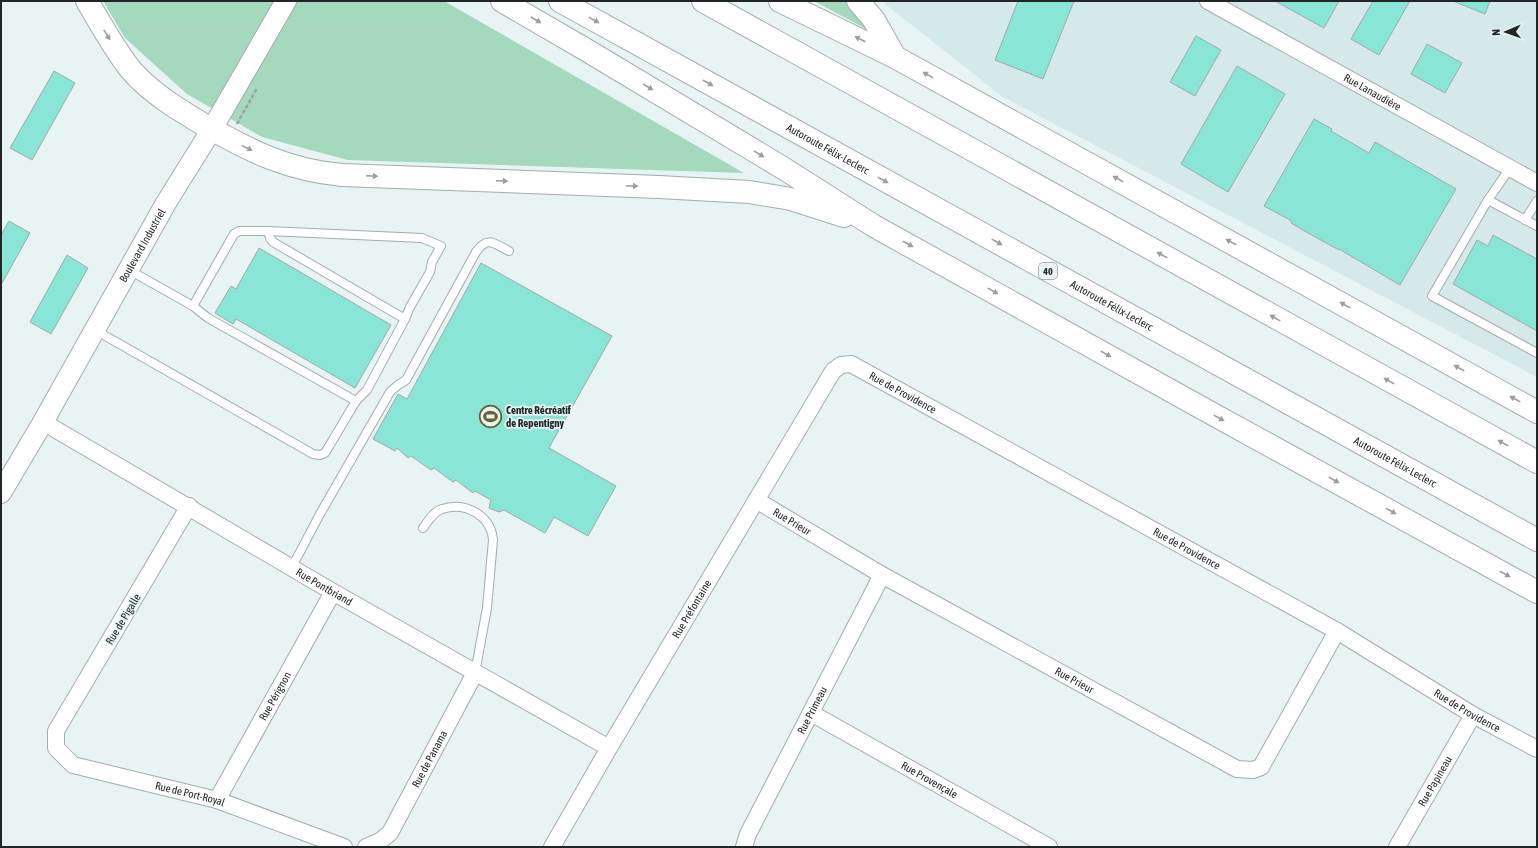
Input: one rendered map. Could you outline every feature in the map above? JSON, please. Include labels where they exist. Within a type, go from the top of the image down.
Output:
[{"type":"highway","points":[[87,1],[115,47],[139,78],[160,97],[212,130],[271,159],[293,167],[342,175],[652,186],[749,192],[791,199],[874,226]]},
{"type":"highway","points":[[502,1],[626,73],[790,172],[874,226],[1537,592]]},
{"type":"highway","name":"Autoroute Félix-Leclerc","points":[[560,1],[1537,540]]},
{"type":"highway","points":[[703,1],[1537,462]]},
{"type":"highway","points":[[780,1],[895,57],[1537,412]]},
{"type":"highway","points":[[858,1],[874,20],[895,57]]},
{"type":"street","name":"Boulevard Industriel","points":[[1,493],[43,422],[172,194],[212,130],[286,1]]},
{"type":"street","name":"Rue Lanaudière","points":[[1208,1],[1537,183]]},
{"type":"street","name":"Rue de Providence","points":[[834,371],[841,365],[851,364],[1337,631],[1473,715],[1537,749]]},
{"type":"street","name":"Rue Préfontaine","points":[[552,847],[609,748],[834,371]]},
{"type":"street","name":"Rue Pontbriand","points":[[43,422],[189,506],[332,592],[609,748]]},
{"type":"street","name":"Rue Prieur","points":[[756,500],[882,574],[1237,769],[1245,771],[1261,767],[1337,631]]},
{"type":"street","name":"Rue de Pigalle","points":[[56,731],[189,506]]},
{"type":"street","name":"Rue Primeau","points":[[744,847],[748,834],[882,574]]},
{"type":"street","name":"Rue Pérignon","points":[[217,800],[332,592]]},
{"type":"street","name":"Rue de Panama","points":[[373,844],[390,833],[475,673]]},
{"type":"street","name":"Rue Provençale","points":[[811,713],[1049,847]]},
{"type":"street","name":"Rue Papineau","points":[[1397,847],[1473,715]]},
{"type":"street","name":"Rue de Port-Royal","points":[[56,731],[56,748],[73,765],[217,800],[344,847]]},
{"type":"lane","points":[[1510,168],[1488,200],[1432,296],[1537,353]]},
{"type":"lane","points":[[1488,200],[1537,226]]},
{"type":"lane","points":[[1526,220],[1537,201]]},
{"type":"lane","points":[[95,330],[313,454],[320,455],[325,453],[356,401],[367,390],[430,272],[432,262],[441,246],[422,238],[410,237],[245,230],[239,231],[234,234],[193,306]]},
{"type":"lane","points":[[268,231],[273,242],[405,319]]},
{"type":"lane","points":[[292,567],[320,514],[390,392],[406,380],[476,252],[482,244],[487,242],[493,243],[508,251]]},
{"type":"lane","points":[[128,270],[193,306],[208,318],[356,401]]},
{"type":"lane","points":[[423,528],[434,514],[441,509],[461,508],[479,514],[489,525],[492,533],[493,540],[487,608],[475,673]]},
{"type":"shaded area","points":[[883,1],[1537,1],[1537,377],[1003,97]]},
{"type":"green space","points":[[103,1],[444,1],[744,173],[348,160],[262,137],[187,94],[125,38]]},
{"type":"green space","points":[[814,1],[846,1],[866,29]]},
{"type":"building","points":[[1018,1],[1074,1],[1043,79],[995,60]]},
{"type":"building","points":[[1275,1],[1339,1],[1324,28]]},
{"type":"building","points":[[1373,1],[1410,1],[1379,55],[1351,39]]},
{"type":"building","points":[[1453,1],[1490,1],[1485,14]]},
{"type":"building","points":[[1196,36],[1221,50],[1195,96],[1170,82]]},
{"type":"building","points":[[1427,44],[1462,63],[1445,93],[1411,74]]},
{"type":"building","points":[[1237,66],[1285,94],[1228,192],[1181,164]]},
{"type":"building","points":[[54,71],[75,83],[32,160],[10,148]]},
{"type":"building","points":[[1314,119],[1332,129],[1331,131],[1369,153],[1375,142],[1456,189],[1400,285],[1339,249],[1308,233],[1291,223],[1292,221],[1264,206]]},
{"type":"building","points":[[9,221],[30,233],[1,285],[1,235]]},
{"type":"building","points":[[1493,235],[1537,259],[1537,331],[1453,284],[1477,240],[1488,246]]},
{"type":"building","points":[[259,248],[391,325],[355,388],[236,319],[233,324],[215,313],[231,286],[236,289]]},
{"type":"building","points":[[67,255],[88,268],[51,334],[30,322]]},
{"type":"building","points":[[481,263],[612,336],[549,448],[616,486],[588,536],[554,517],[545,533],[504,510],[499,512],[489,508],[491,500],[475,491],[473,493],[456,480],[453,482],[434,468],[431,470],[411,456],[408,458],[397,448],[395,451],[373,439],[398,394],[407,399]]},
{"type":"place","name":"Centre Récréatif de Repentigny","points":[[491,416]]}]
